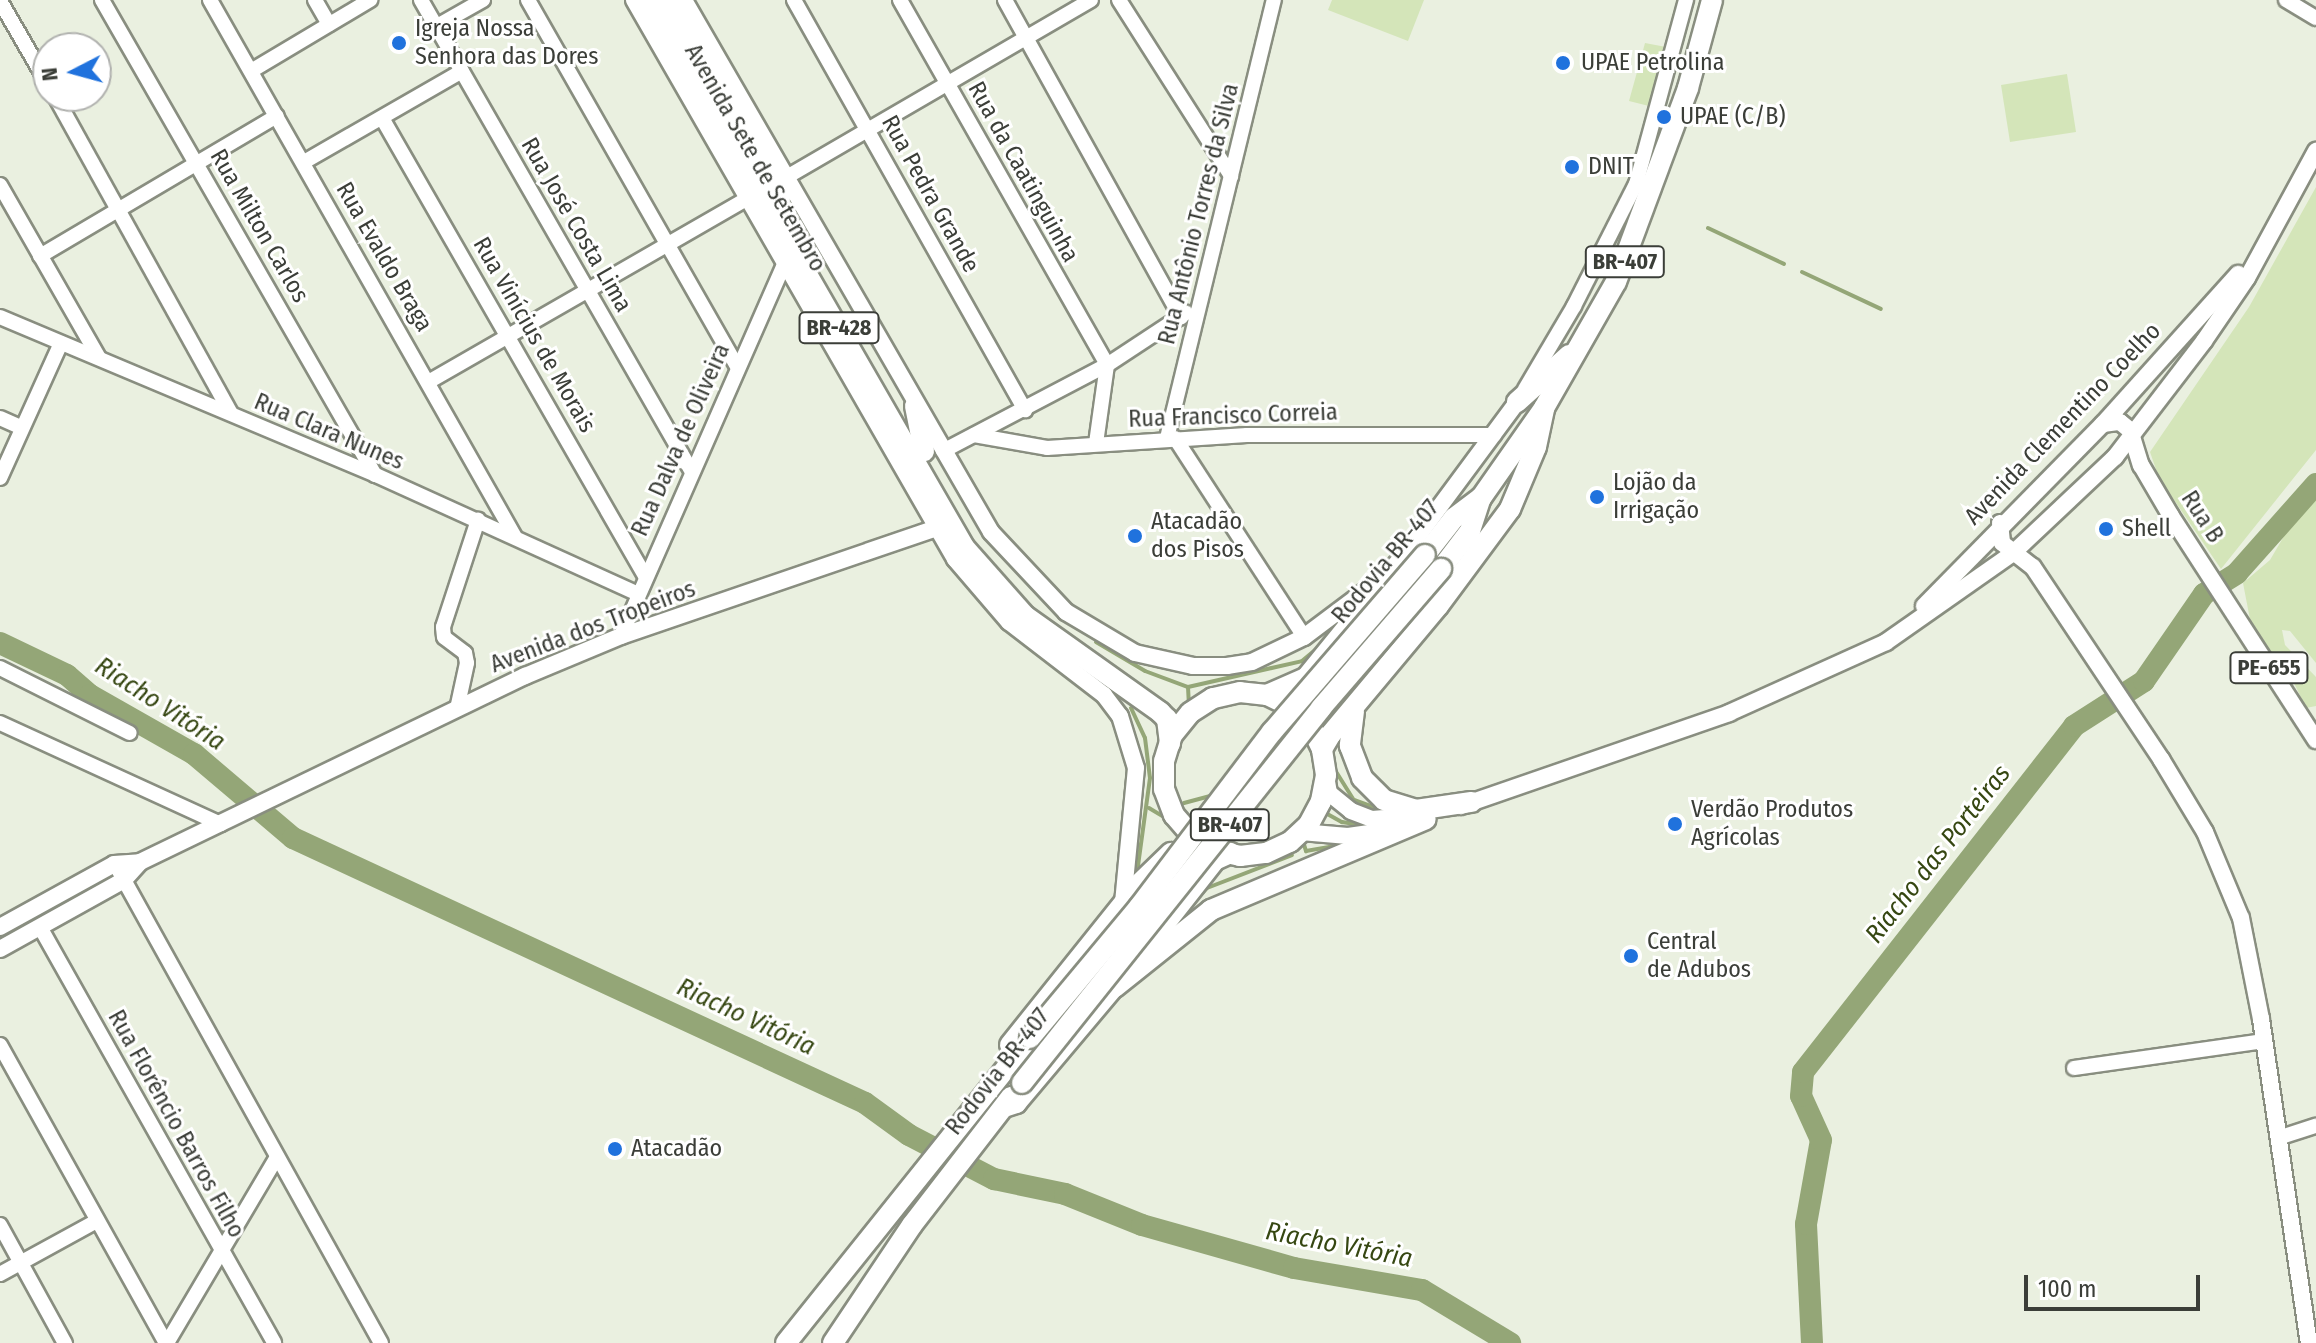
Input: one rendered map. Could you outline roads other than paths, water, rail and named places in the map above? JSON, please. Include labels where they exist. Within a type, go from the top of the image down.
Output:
[{"type":"highway","name":"Avenida Sete de Setembro","points":[[649,0],[816,303],[964,547],[1003,594],[1053,638],[1160,712],[1167,719],[1170,744]]},
{"type":"highway","name":"Avenida Sete de Setembro","points":[[665,0],[934,451],[977,542],[1033,605],[1173,711],[1190,713]]},
{"type":"highway","name":"BR-407","points":[[1481,498],[1544,408],[1584,341],[1631,247],[1688,88],[1712,0]]},
{"type":"highway","points":[[1517,402],[1584,341]]},
{"type":"highway","points":[[915,406],[934,451]]},
{"type":"highway","name":"BR-407","points":[[1322,749],[1510,509],[1536,447],[1544,408]]},
{"type":"highway","name":"Rodovia BR-407","points":[[786,1343],[1415,555],[1454,518],[1481,498]]},
{"type":"highway","name":"Rodovia BR-407","points":[[833,1343],[928,1204],[1022,1083],[1321,708],[1441,569],[1470,531],[1481,498]]},
{"type":"highway","name":"BR-407","points":[[1267,695],[1306,678],[1415,555]]},
{"type":"highway","points":[[975,583],[1003,594]]},
{"type":"highway","points":[[1240,692],[1267,695],[1292,707],[1311,726],[1322,749],[1326,775],[1321,801],[1301,832],[1266,853],[1230,853],[1192,836],[1174,815],[1164,789],[1170,744],[1190,713],[1213,698],[1240,692]]},
{"type":"highway","points":[[1358,702],[1348,731],[1362,778],[1373,792],[1416,810],[1471,802]]},
{"type":"highway","name":"BR-407","points":[[972,1107],[993,1066],[1123,904],[1171,853],[1178,834],[1174,815]]},
{"type":"highway","points":[[1115,987],[1211,910],[1426,819]]},
{"type":"highway","name":"BR-407","points":[[1004,1107],[1016,1103],[1115,987],[1215,860],[1230,853]]},
{"type":"main road","name":"Avenida Sete de Setembro","points":[[634,0],[785,262],[816,303],[937,528],[975,583],[1009,622],[1104,695],[1120,716],[1136,768],[1123,904]]},
{"type":"main road","name":"Avenida Sete de Setembro","points":[[684,0],[915,406]]},
{"type":"main road","name":"Avenida Clementino Coelho","points":[[1301,832],[1367,834],[1426,819],[1729,713],[1896,636],[2013,553],[2115,457],[2204,341],[2316,151]]},
{"type":"main road","name":"Avenida Clementino Coelho","points":[[1896,636],[2000,523],[2103,424],[2263,244]]},
{"type":"main road","name":"Avenida Sete de Setembro","points":[[934,451],[1007,553],[1044,592],[1103,638],[1162,661],[1227,666],[1252,662],[1304,637],[1338,616],[1415,555],[1517,402]]},
{"type":"main road","points":[[2103,424],[2120,422],[2131,433]]},
{"type":"main road","name":"Rua B","points":[[2131,433],[2141,465],[2316,740]]},
{"type":"main road","points":[[2000,523],[1999,539],[2033,567],[2104,671],[2205,832],[2241,918],[2264,1041],[2309,1343]]},
{"type":"main road","name":"Avenida dos Tropeiros","points":[[140,862],[457,709],[621,636],[937,528]]},
{"type":"main road","name":"Avenida Clementino Coelho","points":[[1326,775],[1337,803],[1372,819],[1407,817],[1471,802]]},
{"type":"main road","points":[[0,927],[114,864],[140,862]]},
{"type":"main road","points":[[0,949],[124,880],[140,862]]},
{"type":"street","name":"Rua Milton Carlos","points":[[102,0],[376,475]]},
{"type":"street","name":"Rua Evaldo Braga","points":[[210,0],[430,381],[515,537]]},
{"type":"street","points":[[315,0],[329,24]]},
{"type":"street","points":[[251,71],[370,0]]},
{"type":"street","name":"Rua José Costa Lima","points":[[421,0],[692,472]]},
{"type":"street","points":[[437,26],[483,0]]},
{"type":"street","points":[[528,0],[737,367]]},
{"type":"street","name":"Rua Pedra Grande","points":[[794,0],[1025,410]]},
{"type":"street","name":"Rua da Caatinguinha","points":[[900,0],[1107,365]]},
{"type":"street","points":[[1005,0],[1181,317]]},
{"type":"street","points":[[785,178],[1091,0]]},
{"type":"street","points":[[1119,0],[1231,176]]},
{"type":"street","points":[[1260,0],[1272,7]]},
{"type":"street","points":[[1517,402],[1611,235],[1636,184],[1686,0]]},
{"type":"street","points":[[2286,0],[2316,18]]},
{"type":"street","points":[[0,1],[32,56]]},
{"type":"street","name":"Rua Antônio Torres da Silva","points":[[1171,438],[1199,305],[1272,7]]},
{"type":"street","points":[[304,162],[462,71]]},
{"type":"street","points":[[64,112],[231,414]]},
{"type":"street","points":[[40,256],[277,116]]},
{"type":"street","name":"Rua Vinícius de Morais","points":[[382,118],[645,576]]},
{"type":"street","points":[[0,185],[99,359]]},
{"type":"street","points":[[430,381],[748,198]]},
{"type":"street","name":"Rua Dalva de Oliveira","points":[[621,636],[785,262]]},
{"type":"street","points":[[934,451],[1025,410],[1107,365],[1199,305]]},
{"type":"street","name":"Rua Clara Nunes","points":[[0,317],[376,475],[638,594]]},
{"type":"street","points":[[0,478],[61,343]]},
{"type":"street","points":[[1096,443],[1107,365]]},
{"type":"street","points":[[0,418],[22,428]]},
{"type":"street","name":"Rua Francisco Correia","points":[[974,435],[1031,447],[1171,438],[1494,435]]},
{"type":"street","points":[[1171,438],[1304,637]]},
{"type":"street","points":[[457,709],[467,663],[465,653],[444,637],[443,627],[478,520]]},
{"type":"street","points":[[0,668],[130,733]]},
{"type":"street","points":[[0,723],[221,824]]},
{"type":"street","points":[[114,864],[381,1343]]},
{"type":"street","name":"Rua Florêncio Barros Filho","points":[[40,927],[274,1343]]},
{"type":"street","points":[[2074,1068],[2264,1041]]},
{"type":"street","points":[[0,1045],[166,1343],[277,1157]]},
{"type":"street","points":[[2278,1138],[2316,1126]]},
{"type":"street","points":[[0,1274],[97,1221]]},
{"type":"street","points":[[0,1225],[65,1343]]},
{"type":"waterway","points":[[1708,228],[1784,264]]},
{"type":"waterway","points":[[1802,272],[1881,309]]},
{"type":"waterway","name":"Riacho das Porteiras","points":[[1812,1343],[1806,1224],[1821,1140],[1801,1096],[1803,1072],[2074,726],[2144,681],[2204,594],[2237,573],[2316,484]]},
{"type":"waterway","points":[[1096,642],[1145,671],[1188,687],[1302,661],[1322,644]]},
{"type":"waterway","name":"Riacho Vitória","points":[[0,643],[67,675],[90,695],[194,754],[293,838],[865,1103],[909,1135],[994,1179],[1065,1194],[1142,1225],[1294,1268],[1422,1290],[1510,1343]]},
{"type":"waterway","points":[[1188,687],[1189,706]]},
{"type":"waterway","points":[[1131,708],[1145,738],[1150,778],[1137,873]]},
{"type":"waterway","points":[[1335,770],[1354,800],[1384,811]]},
{"type":"waterway","points":[[1184,803],[1213,795]]},
{"type":"waterway","points":[[1149,808],[1169,820]]},
{"type":"waterway","points":[[1322,811],[1342,822],[1366,826]]},
{"type":"waterway","points":[[1302,838],[1306,851],[1334,846]]},
{"type":"waterway","points":[[1192,904],[1207,888],[1292,855]]},
{"type":"place","name":"Igreja Nossa Senhora das Dores","points":[[399,43]]},
{"type":"place","name":"UPAE Petrolina","points":[[1563,63]]},
{"type":"place","name":"UPAE (C/B)","points":[[1664,117]]},
{"type":"place","name":"DNIT","points":[[1572,167]]},
{"type":"place","name":"Lojão da Irrigação","points":[[1597,497]]},
{"type":"place","name":"Shell","points":[[2106,529]]},
{"type":"place","name":"Atacadão dos Pisos","points":[[1135,536]]},
{"type":"place","name":"Verdão Produtos Agrícolas","points":[[1675,824]]},
{"type":"place","name":"Central de Adubos","points":[[1631,956]]},
{"type":"place","name":"Atacadão","points":[[615,1149]]}]
